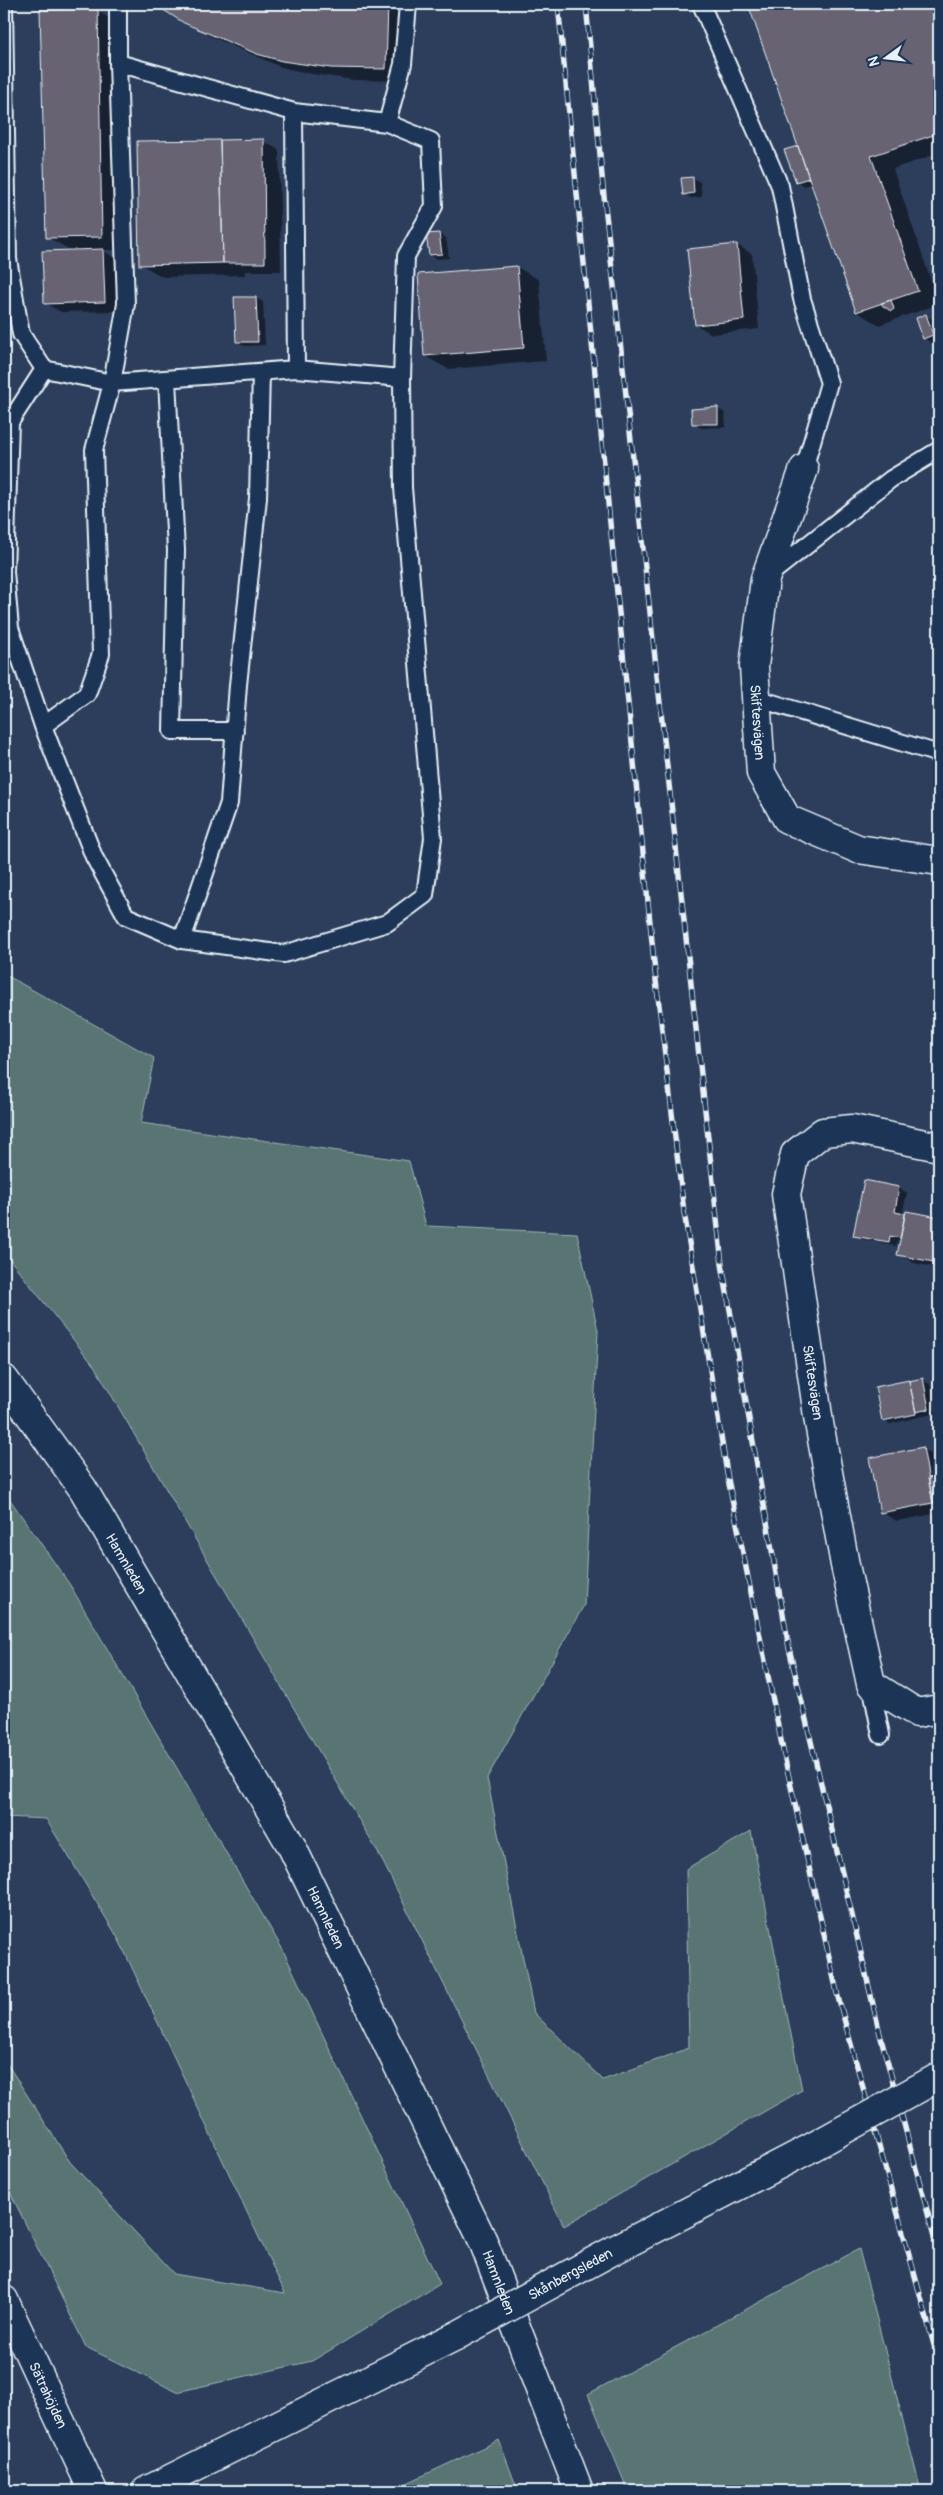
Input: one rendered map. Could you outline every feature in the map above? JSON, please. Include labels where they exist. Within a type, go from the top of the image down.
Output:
[{"type":"street","name":"Skiftesvägen","points":[[804,469],[765,578],[754,666],[761,773],[787,819],[858,849],[939,861]]},
{"type":"street","name":"Skiftesvägen","points":[[871,1684],[845,1565],[819,1423],[786,1194],[796,1154],[823,1132],[852,1128],[939,1147]]},
{"type":"street","name":"Hamnleden","points":[[4,1379],[83,1489],[292,1847],[483,2241],[579,2491]]},
{"type":"street","points":[[871,1684],[917,1713],[939,1709]]},
{"type":"street","name":"Skånbergsleden","points":[[146,2491],[456,2336],[614,2250],[807,2150],[939,2077]]},
{"type":"street","name":"Sätrahöjden","points":[[4,2300],[93,2491]]},
{"type":"lane","points":[[4,4],[8,260],[21,334],[44,368],[112,383],[296,369],[402,378]]},
{"type":"lane","points":[[44,726],[87,694],[101,654],[94,450],[112,383],[126,304],[118,63],[118,4]]},
{"type":"lane","points":[[387,123],[403,64],[408,4]]},
{"type":"lane","points":[[701,4],[780,186],[802,299],[828,383],[804,469]]},
{"type":"lane","points":[[44,368],[10,422],[6,572],[10,628],[44,726],[94,856],[126,916],[182,940],[284,954],[387,923],[425,895],[433,838],[403,488],[402,378],[406,256],[434,206],[431,141],[387,123],[294,112],[118,63]]},
{"type":"lane","points":[[294,112],[296,369]]},
{"type":"lane","points":[[182,940],[229,803],[258,498],[261,372]]},
{"type":"lane","points":[[167,380],[176,550],[172,731],[235,731]]},
{"type":"lane","points":[[765,578],[891,479],[939,450]]},
{"type":"lane","points":[[756,698],[939,754]]},
{"type":"lane","points":[[871,1684],[881,1735]]},
{"type":"green space","points":[[4,974],[154,1058],[141,1123],[409,1161],[426,1226],[577,1233],[598,1331],[584,1605],[487,1778],[534,2013],[603,2080],[689,2048],[686,1869],[751,1831],[802,2090],[564,2226],[380,1856],[95,1367],[4,1252]]},
{"type":"green space","points":[[4,1491],[70,1585],[283,1950],[440,2284],[312,2361],[177,2392],[86,2347],[4,2180],[4,2059],[70,2162],[174,2274],[285,2293],[118,1938],[46,1819],[4,1817]]},
{"type":"green space","points":[[859,2249],[921,2491],[628,2491],[588,2394]]},
{"type":"green space","points":[[499,2440],[518,2491],[390,2491]]},
{"type":"building","points":[[154,4],[388,4],[386,69],[331,68],[282,61],[257,54],[184,23]]},
{"type":"building","points":[[748,4],[939,4],[939,133],[871,156],[918,291],[856,312]]},
{"type":"building","points":[[98,9],[102,237],[46,238],[40,10]]},
{"type":"building","points":[[264,139],[265,263],[223,263],[220,140]]},
{"type":"building","points":[[220,140],[223,263],[139,265],[137,141]]},
{"type":"building","points":[[798,146],[809,178],[796,182],[784,150]]},
{"type":"building","points":[[693,177],[694,193],[683,195],[681,178]]},
{"type":"building","points":[[439,233],[442,254],[429,255],[426,234]]},
{"type":"building","points":[[737,244],[744,320],[695,325],[687,249]]},
{"type":"building","points":[[103,249],[105,302],[44,304],[42,251]]},
{"type":"building","points":[[517,266],[524,348],[424,356],[418,274]]},
{"type":"building","points":[[234,297],[256,297],[258,342],[236,342]]},
{"type":"building","points":[[891,300],[894,309],[891,311],[881,303]]},
{"type":"building","points":[[926,314],[933,335],[923,339],[916,318]]},
{"type":"building","points":[[718,407],[718,424],[692,424],[691,409]]},
{"type":"building","points":[[864,1180],[899,1187],[895,1212],[905,1214],[900,1238],[890,1236],[889,1242],[853,1236]]},
{"type":"building","points":[[906,1211],[939,1217],[939,1263],[897,1255]]},
{"type":"building","points":[[923,1378],[929,1409],[916,1412],[909,1381]]},
{"type":"building","points":[[909,1380],[916,1414],[882,1421],[875,1387]]},
{"type":"building","points":[[923,1447],[933,1503],[880,1513],[869,1458]]},
{"type":"building","points":[[939,1476],[939,1501],[933,1503],[928,1478]]},
{"type":"railway","points":[[558,4],[655,972],[684,1212],[728,1479],[784,1755],[838,1997],[939,2363]]},
{"type":"railway","points":[[586,4],[603,187],[722,1264],[789,1648],[880,2034],[939,2255]]}]
